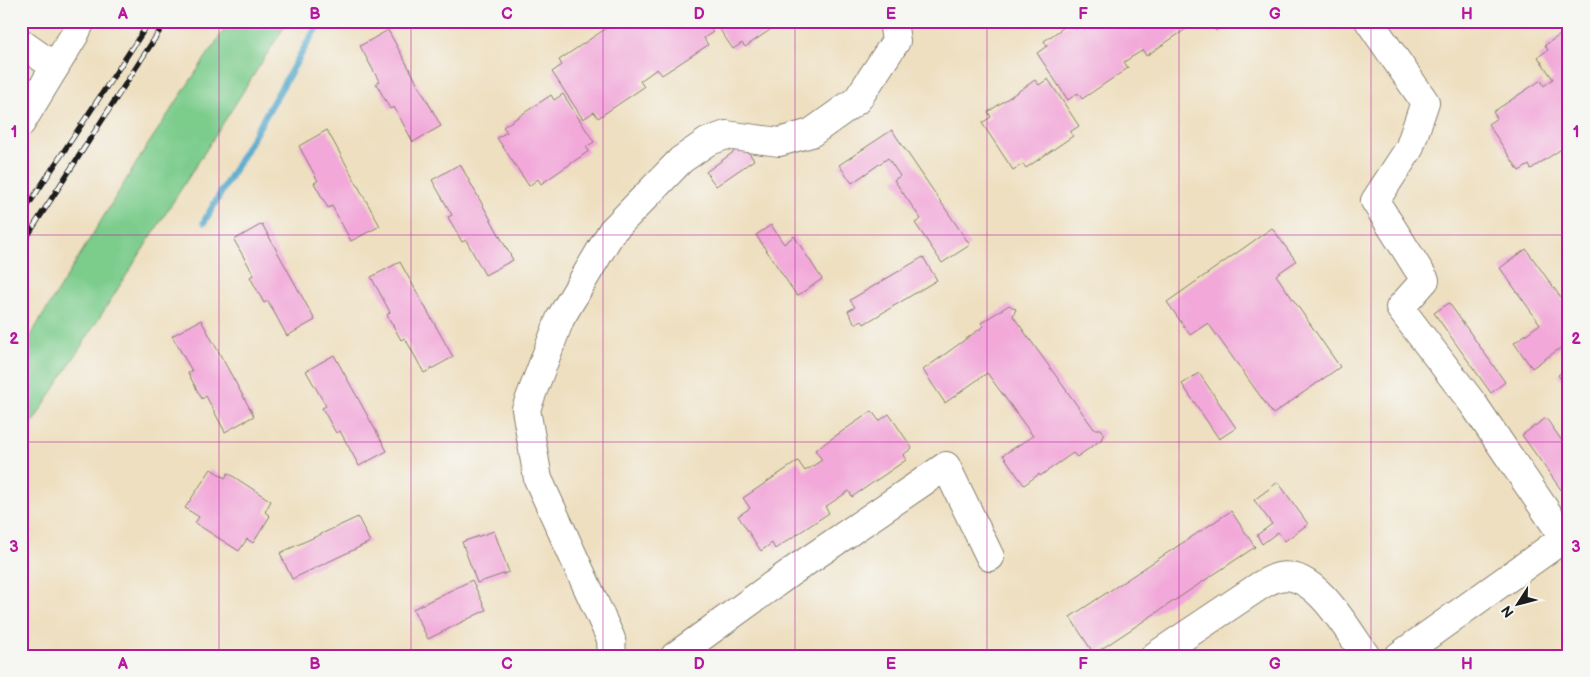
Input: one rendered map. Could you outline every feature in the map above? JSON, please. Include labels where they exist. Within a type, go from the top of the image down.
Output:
[{"type":"street","points":[[21,124],[81,21]]},
{"type":"street","points":[[612,656],[611,639],[538,479],[526,409],[560,319],[612,231],[681,160],[707,142],[726,135],[779,142],[811,133],[858,100],[896,41],[893,21]]},
{"type":"street","points":[[1369,21],[1425,102],[1409,149],[1375,201],[1425,280],[1400,308],[1474,405],[1566,541],[1399,656]]},
{"type":"street","points":[[21,43],[55,67]]},
{"type":"street","points":[[675,656],[791,572],[946,466],[990,557]]},
{"type":"street","points":[[1156,656],[1262,585],[1280,576],[1300,579],[1320,593],[1366,656]]},
{"type":"green space","points":[[230,21],[288,21],[21,441],[21,351],[145,149]]},
{"type":"building","points":[[617,21],[706,21],[713,32],[704,38],[708,45],[662,75],[657,69],[640,81],[644,87],[598,118],[594,112],[583,119],[552,72],[562,65],[559,60]]},
{"type":"building","points":[[714,21],[783,21],[745,47],[742,43],[733,49]]},
{"type":"building","points":[[1073,21],[1190,21],[1192,25],[1146,56],[1143,50],[1124,62],[1128,68],[1082,99],[1078,93],[1068,100],[1037,53],[1047,46],[1044,41]]},
{"type":"building","points":[[1209,21],[1239,21],[1227,29],[1225,25],[1216,31]]},
{"type":"building","points":[[1396,21],[1409,21],[1400,27]]},
{"type":"building","points":[[1569,29],[1569,144],[1531,169],[1529,165],[1519,171],[1488,124],[1497,118],[1493,112],[1541,80],[1544,86],[1553,79],[1538,57],[1548,50],[1545,45]]},
{"type":"building","points":[[388,30],[441,126],[413,142],[394,107],[390,109],[376,83],[379,81],[360,46]]},
{"type":"building","points":[[1048,79],[1079,126],[1070,132],[1073,136],[1026,168],[1023,164],[1013,170],[982,123],[991,117],[988,112],[1035,80],[1039,85]]},
{"type":"building","points":[[563,94],[594,142],[586,147],[589,151],[541,184],[538,179],[529,186],[497,138],[507,132],[503,127],[551,95],[554,100]]},
{"type":"building","points":[[327,130],[380,226],[351,241],[332,206],[328,208],[314,183],[318,181],[299,146]]},
{"type":"building","points":[[892,130],[970,245],[942,263],[915,223],[921,219],[894,180],[900,176],[888,158],[852,183],[839,165]]},
{"type":"building","points":[[743,145],[754,160],[716,186],[706,172]]},
{"type":"building","points":[[460,164],[513,260],[485,275],[466,240],[462,242],[448,217],[452,215],[432,180]]},
{"type":"building","points":[[262,224],[315,320],[287,336],[268,301],[264,303],[250,277],[254,275],[234,240]]},
{"type":"building","points":[[771,225],[784,244],[794,236],[822,279],[797,296],[756,235]]},
{"type":"building","points":[[1272,228],[1296,261],[1276,275],[1340,367],[1273,414],[1208,323],[1190,335],[1167,302]]},
{"type":"building","points":[[1526,249],[1569,309],[1569,342],[1532,368],[1514,343],[1540,324],[1500,268]]},
{"type":"building","points":[[923,257],[937,280],[864,324],[862,320],[855,324],[848,311],[855,307],[850,300]]},
{"type":"building","points":[[400,262],[453,357],[424,373],[405,338],[401,340],[387,315],[390,312],[371,277]]},
{"type":"building","points":[[1449,303],[1505,382],[1491,393],[1434,313]]},
{"type":"building","points":[[1009,305],[1016,309],[1013,316],[1094,429],[1101,429],[1104,433],[1101,440],[1077,457],[1073,453],[1024,485],[1003,455],[1033,436],[987,373],[945,403],[923,370],[984,326],[981,323]]},
{"type":"building","points":[[201,320],[254,416],[225,432],[206,396],[202,399],[188,373],[192,371],[172,336]]},
{"type":"building","points":[[334,355],[387,451],[359,466],[340,431],[336,433],[322,408],[326,406],[306,371]]},
{"type":"building","points":[[1569,367],[1569,390],[1558,375]]},
{"type":"building","points":[[1199,373],[1236,428],[1219,439],[1182,384]]},
{"type":"building","points":[[872,411],[879,421],[889,414],[912,448],[903,455],[906,460],[852,497],[849,491],[825,507],[829,513],[775,549],[772,543],[761,551],[738,516],[750,508],[743,498],[798,461],[805,471],[822,460],[815,450]]},
{"type":"building","points":[[1546,418],[1569,451],[1567,498],[1522,435]]},
{"type":"building","points":[[211,469],[225,478],[228,473],[271,501],[265,512],[270,516],[253,543],[247,539],[239,551],[195,523],[199,517],[185,508]]},
{"type":"building","points":[[1278,482],[1308,524],[1285,541],[1278,532],[1262,544],[1257,535],[1272,524],[1254,500]]},
{"type":"building","points":[[1231,511],[1255,547],[1094,654],[1070,617]]},
{"type":"building","points":[[358,517],[370,542],[292,579],[280,553]]},
{"type":"building","points":[[494,531],[509,572],[477,583],[462,542]]},
{"type":"building","points":[[472,580],[486,610],[428,639],[413,609]]},
{"type":"waterway","points":[[204,222],[320,21]]},
{"type":"railway","points":[[21,216],[150,21]]},
{"type":"railway","points":[[21,246],[166,21]]}]
